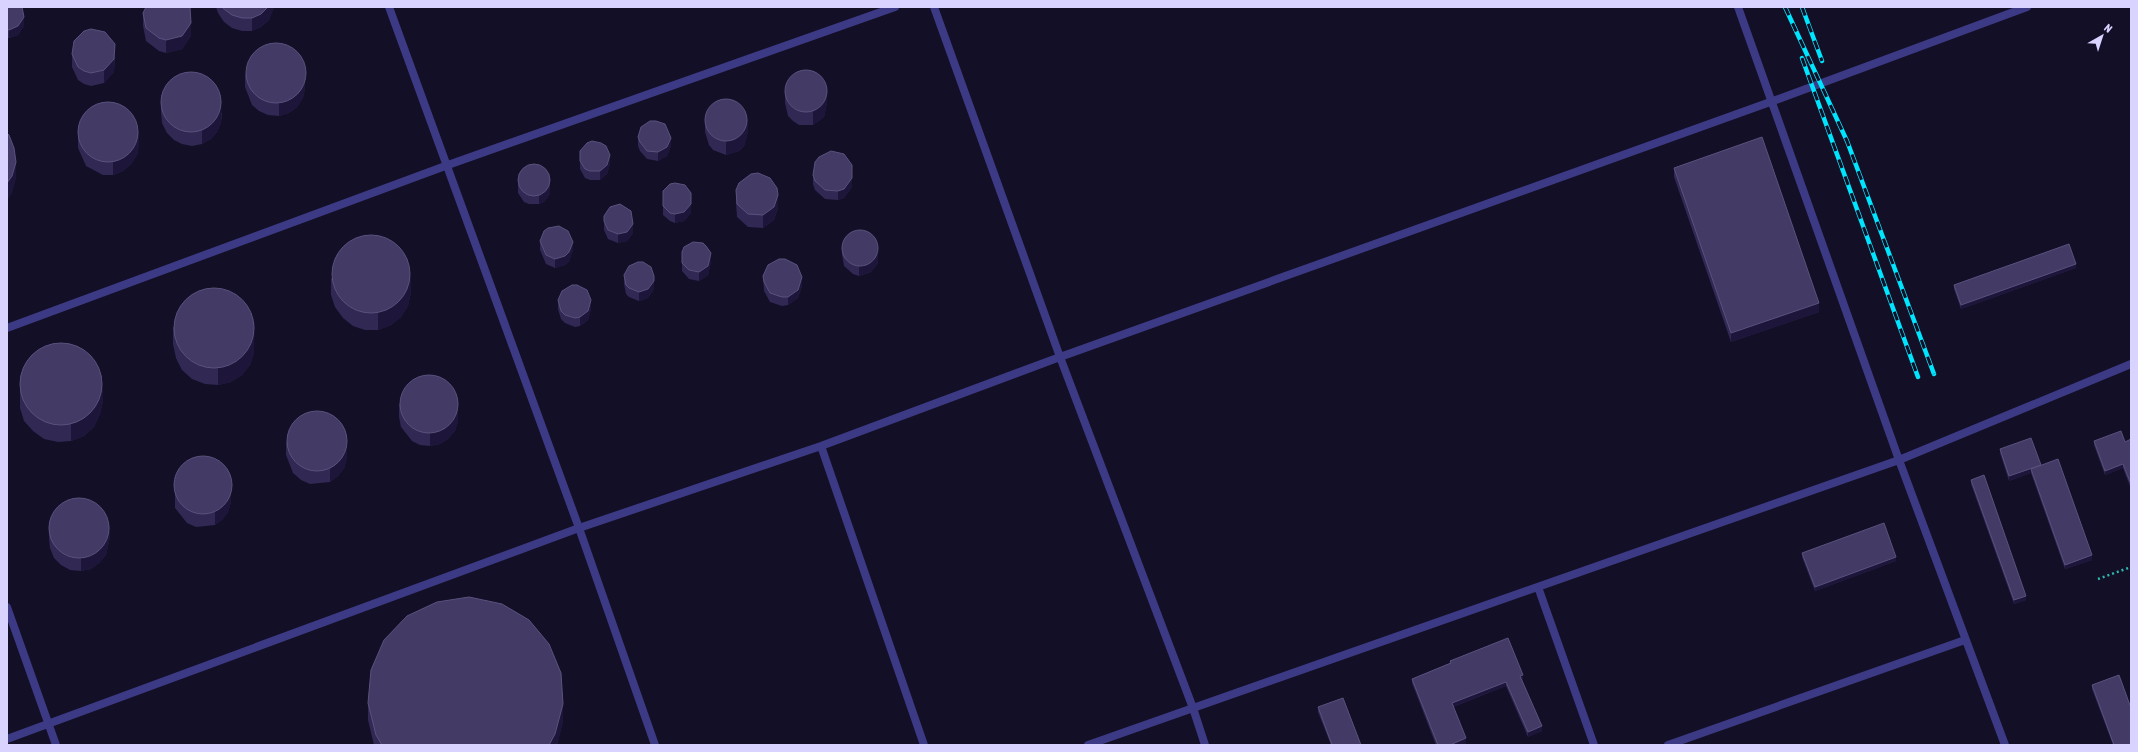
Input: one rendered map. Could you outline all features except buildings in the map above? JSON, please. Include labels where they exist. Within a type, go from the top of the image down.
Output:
[{"type":"lane","points":[[390,7],[579,528],[654,745]]},
{"type":"lane","points":[[7,328],[448,165],[895,7]]},
{"type":"lane","points":[[934,7],[1060,357],[1193,708],[1205,745]]},
{"type":"lane","points":[[1738,7],[1899,460],[2004,745]]},
{"type":"lane","points":[[7,739],[579,528],[821,446],[1060,357],[1772,101],[2027,7]]},
{"type":"lane","points":[[1088,745],[1899,460],[2131,364]]},
{"type":"lane","points":[[821,446],[924,745]]},
{"type":"lane","points":[[1538,587],[1594,745]]},
{"type":"lane","points":[[7,607],[56,745]]},
{"type":"lane","points":[[1668,745],[1965,640]]},
{"type":"path","points":[[2098,579],[2131,567]]},
{"type":"railway","points":[[1785,7],[1847,141],[1934,374]]},
{"type":"railway","points":[[1802,7],[1822,61]]},
{"type":"railway","points":[[1802,58],[1918,377]]}]
